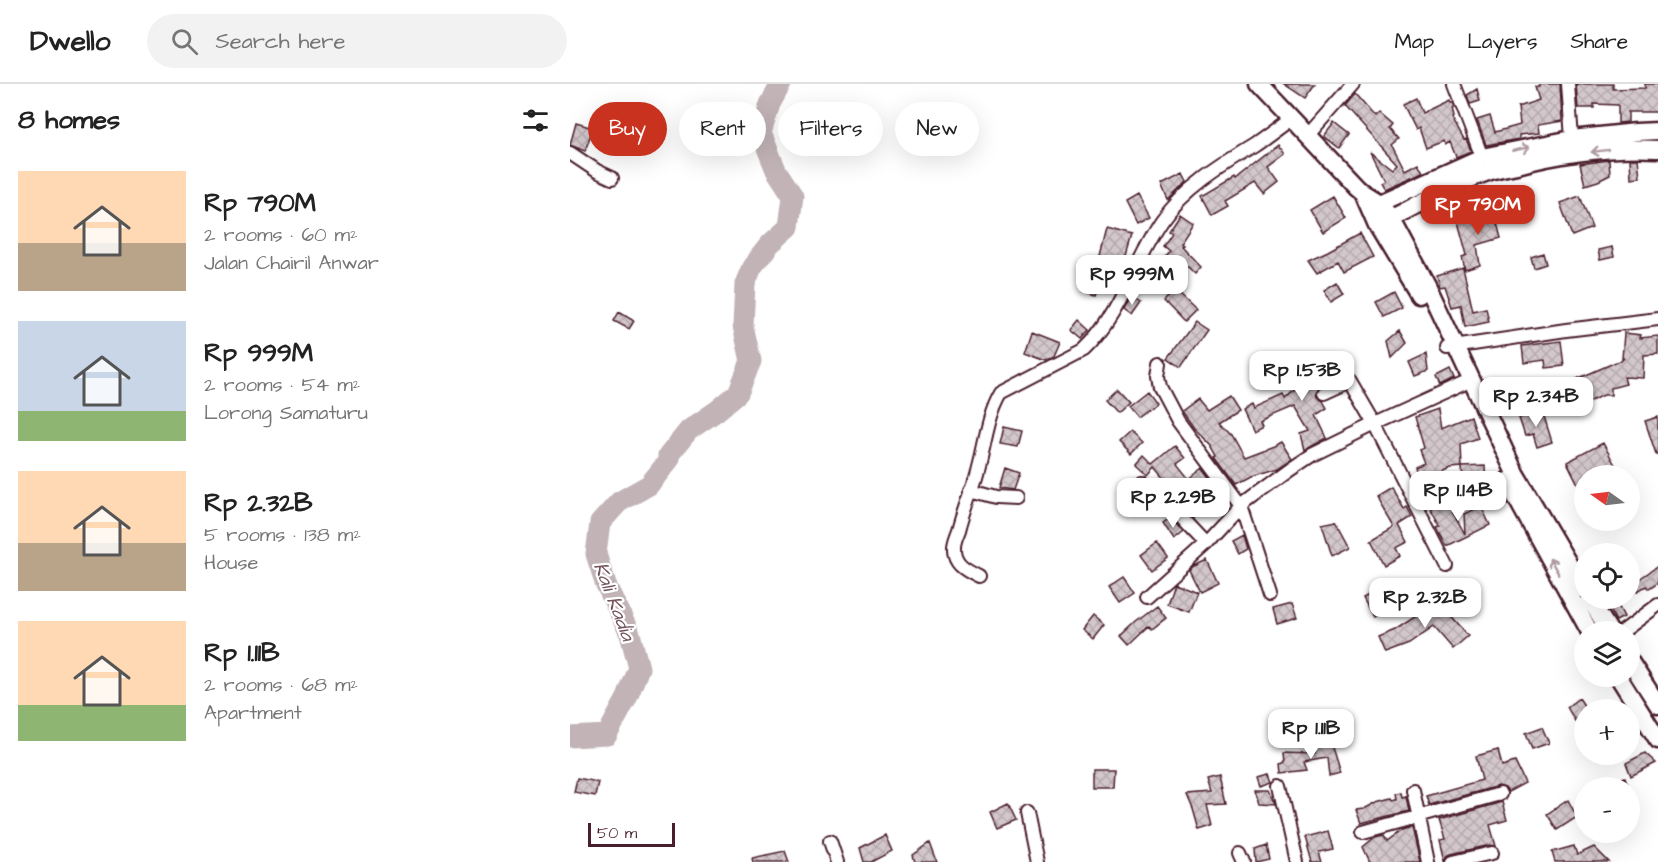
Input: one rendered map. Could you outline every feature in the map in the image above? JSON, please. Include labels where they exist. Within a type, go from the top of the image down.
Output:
[{"type":"main road","points":[[1259,84],[1363,193],[1427,285],[1463,384],[1503,472],[1584,621]]},
{"type":"main road","points":[[1379,214],[1482,157],[1572,139],[1658,131]]},
{"type":"main road","points":[[1379,214],[1427,199],[1487,172],[1530,161],[1629,148],[1658,149]]},
{"type":"main road","points":[[1451,347],[1515,472],[1574,573]]},
{"type":"main road","points":[[1640,677],[1658,705]]},
{"type":"main road","points":[[1625,687],[1658,740]]},
{"type":"street","points":[[1308,135],[1353,84]]},
{"type":"street","points":[[1454,84],[1482,157]]},
{"type":"street","points":[[1568,84],[1572,139]]},
{"type":"street","points":[[980,576],[962,567],[956,558],[954,548],[992,415],[1001,393],[1084,350],[1099,334],[1161,223],[1175,204],[1235,157],[1291,119]]},
{"type":"street","points":[[570,153],[612,178]]},
{"type":"street","points":[[1451,347],[1566,330],[1658,320]]},
{"type":"street","points":[[1160,363],[1158,376],[1160,387],[1174,413],[1241,506],[1270,595]]},
{"type":"street","points":[[1324,393],[1350,381],[1375,424],[1447,566]]},
{"type":"street","points":[[1147,597],[1206,544],[1241,506],[1312,455],[1463,384]]},
{"type":"street","points":[[1142,482],[1174,510],[1206,544]]},
{"type":"street","points":[[971,490],[1016,498]]},
{"type":"street","points":[[1637,621],[1658,605]]},
{"type":"street","points":[[1280,786],[1297,862]]},
{"type":"street","points":[[1413,790],[1428,862]]},
{"type":"street","points":[[1363,832],[1500,794]]},
{"type":"street","points":[[1027,813],[1037,862]]},
{"type":"street","points":[[830,841],[837,862]]},
{"type":"street","points":[[1453,862],[1492,853]]},
{"type":"building","points":[[1284,84],[1315,84],[1305,98]]},
{"type":"building","points":[[1539,84],[1560,84],[1562,121],[1538,125],[1539,133],[1519,135],[1519,139],[1486,145],[1477,120],[1490,116],[1495,132],[1520,125],[1518,107],[1539,100],[1535,87],[1539,87]]},
{"type":"building","points":[[1576,84],[1613,84],[1613,89],[1645,88],[1645,84],[1658,84],[1658,112],[1628,112],[1628,122],[1618,123],[1618,105],[1594,104],[1594,108],[1578,108]]},
{"type":"building","points":[[1477,89],[1480,101],[1470,104],[1467,95]]},
{"type":"building","points":[[1355,94],[1375,117],[1379,113],[1393,125],[1390,129],[1399,139],[1392,145],[1405,170],[1418,163],[1423,172],[1384,189],[1380,182],[1384,180],[1370,152],[1392,169],[1397,164],[1345,106]]},
{"type":"building","points":[[1416,98],[1422,113],[1449,100],[1450,103],[1452,102],[1454,117],[1452,118],[1471,151],[1456,157],[1450,142],[1445,145],[1444,141],[1426,148],[1419,128],[1416,130],[1403,104]]},
{"type":"building","points":[[576,123],[588,127],[588,142],[585,151],[570,145]]},
{"type":"building","points":[[1334,123],[1349,135],[1339,148],[1324,136]]},
{"type":"building","points":[[1278,145],[1285,154],[1268,167],[1279,182],[1264,194],[1255,183],[1225,201],[1228,206],[1212,215],[1202,196],[1234,177],[1235,179]]},
{"type":"building","points":[[1630,159],[1638,159],[1640,177],[1631,178]]},
{"type":"building","points":[[1609,160],[1610,175],[1585,185],[1580,164]]},
{"type":"building","points":[[1183,174],[1187,182],[1168,200],[1161,185]]},
{"type":"building","points":[[1137,196],[1149,218],[1136,225],[1125,203]]},
{"type":"building","points":[[1333,196],[1346,218],[1323,232],[1310,210]]},
{"type":"building","points":[[1580,196],[1592,228],[1572,236],[1560,203]]},
{"type":"building","points":[[1434,208],[1437,213],[1425,220],[1422,214]]},
{"type":"building","points":[[1494,212],[1501,238],[1477,245],[1480,265],[1465,270],[1462,257],[1467,255],[1458,222]]},
{"type":"building","points":[[1180,214],[1193,223],[1180,243],[1183,245],[1181,246],[1201,267],[1195,274],[1187,266],[1173,284],[1155,269],[1169,251],[1163,246],[1172,233],[1169,231]]},
{"type":"building","points":[[1107,229],[1132,236],[1122,270],[1107,266],[1096,295],[1084,291],[1090,274],[1095,276]]},
{"type":"building","points":[[1360,233],[1373,257],[1344,272],[1338,261],[1317,273],[1308,260]]},
{"type":"building","points":[[1612,247],[1614,257],[1600,260],[1598,250]]},
{"type":"building","points":[[1543,253],[1546,264],[1534,268],[1531,257]]},
{"type":"building","points":[[1463,268],[1473,311],[1486,308],[1489,322],[1465,327],[1461,305],[1452,307],[1445,286],[1440,287],[1437,276]]},
{"type":"building","points":[[1337,282],[1344,294],[1331,302],[1324,290]]},
{"type":"building","points":[[1175,290],[1196,310],[1184,322],[1164,301]]},
{"type":"building","points":[[1394,292],[1402,308],[1384,317],[1376,302]]},
{"type":"building","points":[[1131,296],[1141,303],[1132,316],[1124,310]]},
{"type":"building","points":[[619,312],[634,321],[629,329],[614,321]]},
{"type":"building","points":[[1079,320],[1090,330],[1082,339],[1071,330]]},
{"type":"building","points":[[1195,322],[1207,330],[1181,367],[1168,358]]},
{"type":"building","points":[[1032,331],[1060,342],[1054,356],[1046,360],[1025,352]]},
{"type":"building","points":[[1400,331],[1407,343],[1392,358],[1388,341]]},
{"type":"building","points":[[1624,333],[1641,335],[1640,338],[1658,336],[1658,354],[1644,355],[1643,378],[1624,377],[1626,384],[1611,388],[1611,395],[1604,395],[1580,406],[1570,382],[1621,361],[1624,358],[1622,359]]},
{"type":"building","points":[[1561,341],[1564,366],[1546,368],[1545,360],[1524,363],[1522,346]]},
{"type":"building","points":[[1426,354],[1428,371],[1415,376],[1409,362]]},
{"type":"building","points":[[1346,357],[1353,374],[1347,374],[1321,386],[1316,392],[1317,397],[1327,408],[1316,415],[1327,438],[1305,450],[1301,434],[1310,431],[1295,406],[1260,421],[1262,425],[1252,430],[1242,409],[1252,404],[1254,408],[1283,395],[1285,399],[1314,371]]},
{"type":"building","points":[[1450,370],[1454,379],[1440,386],[1436,377]]},
{"type":"building","points":[[1117,389],[1129,402],[1117,413],[1105,400]]},
{"type":"building","points":[[1147,391],[1156,403],[1137,417],[1128,406]]},
{"type":"building","points":[[1229,396],[1238,410],[1219,422],[1231,434],[1244,457],[1281,442],[1292,459],[1277,469],[1251,477],[1236,485],[1216,458],[1218,457],[1212,446],[1194,428],[1182,411],[1198,399],[1207,410]]},
{"type":"building","points":[[1438,409],[1441,428],[1471,416],[1478,438],[1461,444],[1462,467],[1450,468],[1419,480],[1415,467],[1424,463],[1419,450],[1424,448],[1415,417]]},
{"type":"building","points":[[1542,410],[1552,442],[1537,447],[1533,434],[1525,436],[1519,418]]},
{"type":"building","points":[[1658,417],[1658,454],[1656,454],[1645,421]]},
{"type":"building","points":[[1004,427],[1022,431],[1018,447],[1000,444]]},
{"type":"building","points":[[1130,432],[1142,443],[1131,454],[1119,442]]},
{"type":"building","points":[[1603,443],[1615,465],[1574,465],[1574,476],[1567,462]]},
{"type":"building","points":[[1175,446],[1185,458],[1177,464],[1189,479],[1203,468],[1229,503],[1222,512],[1210,502],[1193,518],[1177,502],[1181,498],[1155,467],[1148,475],[1136,464],[1144,455],[1153,464]]},
{"type":"building","points":[[1485,466],[1486,488],[1463,489],[1462,467]]},
{"type":"building","points":[[1005,468],[1019,473],[1013,490],[999,488]]},
{"type":"building","points":[[1391,487],[1404,509],[1407,507],[1412,517],[1399,525],[1408,542],[1396,548],[1400,556],[1384,565],[1371,540],[1394,527],[1376,496]]},
{"type":"building","points":[[1445,498],[1465,534],[1464,514],[1481,506],[1490,525],[1447,546],[1430,507]]},
{"type":"building","points":[[1170,518],[1184,532],[1174,540],[1163,523]]},
{"type":"building","points":[[1336,521],[1350,547],[1332,556],[1322,524]]},
{"type":"building","points":[[1242,535],[1246,549],[1238,554],[1231,541]]},
{"type":"building","points":[[1157,543],[1168,558],[1152,570],[1141,555]]},
{"type":"building","points":[[1207,560],[1218,583],[1200,592],[1189,570]]},
{"type":"building","points":[[1658,566],[1658,583],[1649,589],[1646,586],[1640,590],[1640,579]]},
{"type":"building","points":[[1124,577],[1135,593],[1120,603],[1109,587]]},
{"type":"building","points":[[1411,582],[1417,598],[1407,602],[1401,587]]},
{"type":"building","points":[[1174,583],[1197,592],[1189,612],[1167,604]]},
{"type":"building","points":[[1377,590],[1387,609],[1373,617],[1363,598]]},
{"type":"building","points":[[1442,599],[1450,613],[1448,613],[1468,636],[1453,649],[1434,627],[1409,644],[1385,653],[1378,637],[1395,630]]},
{"type":"building","points":[[1292,604],[1297,618],[1277,624],[1273,609]]},
{"type":"building","points":[[1157,606],[1166,618],[1152,629],[1149,626],[1129,645],[1121,636]]},
{"type":"building","points":[[1610,609],[1620,609],[1624,617],[1616,621]]},
{"type":"building","points":[[1093,616],[1104,625],[1093,639],[1082,630]]},
{"type":"building","points":[[1574,702],[1574,719],[1567,707]]},
{"type":"building","points":[[1542,727],[1549,743],[1532,749],[1526,733]]},
{"type":"building","points":[[1329,740],[1340,773],[1329,776],[1327,758],[1304,762],[1307,770],[1282,773],[1281,764],[1285,762],[1284,753],[1315,754],[1314,747],[1326,745],[1325,741]]},
{"type":"building","points":[[1498,750],[1502,766],[1515,762],[1525,783],[1508,792],[1505,788],[1498,786],[1429,805],[1426,796],[1482,780],[1476,756]]},
{"type":"building","points":[[1645,753],[1656,763],[1631,776],[1627,765],[1640,765],[1640,756]]},
{"type":"building","points":[[1092,769],[1114,769],[1113,787],[1092,787]]},
{"type":"building","points":[[1270,774],[1273,782],[1261,786],[1258,777]]},
{"type":"building","points":[[1220,777],[1226,804],[1207,805],[1212,826],[1199,830],[1187,795],[1212,793],[1208,780]]},
{"type":"building","points":[[577,778],[598,782],[595,796],[574,792]]},
{"type":"building","points":[[1255,790],[1270,790],[1276,804],[1259,803]]},
{"type":"building","points":[[1401,792],[1402,797],[1406,796],[1409,811],[1361,823],[1356,810],[1364,809],[1377,802],[1397,799],[1396,793]]},
{"type":"building","points":[[1568,800],[1574,811],[1574,819],[1557,830],[1547,814]]},
{"type":"building","points":[[1502,802],[1507,820],[1490,825],[1496,846],[1490,845],[1451,854],[1445,861],[1440,840],[1445,839],[1439,820]]},
{"type":"building","points":[[1008,803],[1016,820],[997,828],[990,812]]},
{"type":"building","points":[[1412,827],[1420,862],[1370,862],[1363,847],[1375,837],[1384,835],[1387,841],[1402,830]]},
{"type":"building","points":[[1328,831],[1333,849],[1319,852],[1322,862],[1312,862],[1305,837]]},
{"type":"building","points":[[885,835],[892,851],[871,862],[864,862],[860,848]]},
{"type":"building","points":[[930,843],[937,862],[915,862],[913,855]]},
{"type":"building","points":[[1266,845],[1269,859],[1256,862],[1255,849]]},
{"type":"building","points":[[1574,846],[1577,855],[1594,847],[1609,862],[1555,862],[1552,852]]},
{"type":"building","points":[[785,851],[789,862],[753,862],[752,858]]},
{"type":"waterway","name":"Kali Kadia","points":[[570,737],[607,735],[627,698],[639,668],[630,634],[606,585],[596,554],[600,523],[619,502],[649,485],[689,430],[738,393],[751,361],[743,326],[745,284],[752,267],[770,244],[789,227],[793,196],[776,170],[761,133],[770,104],[781,84]]}]
